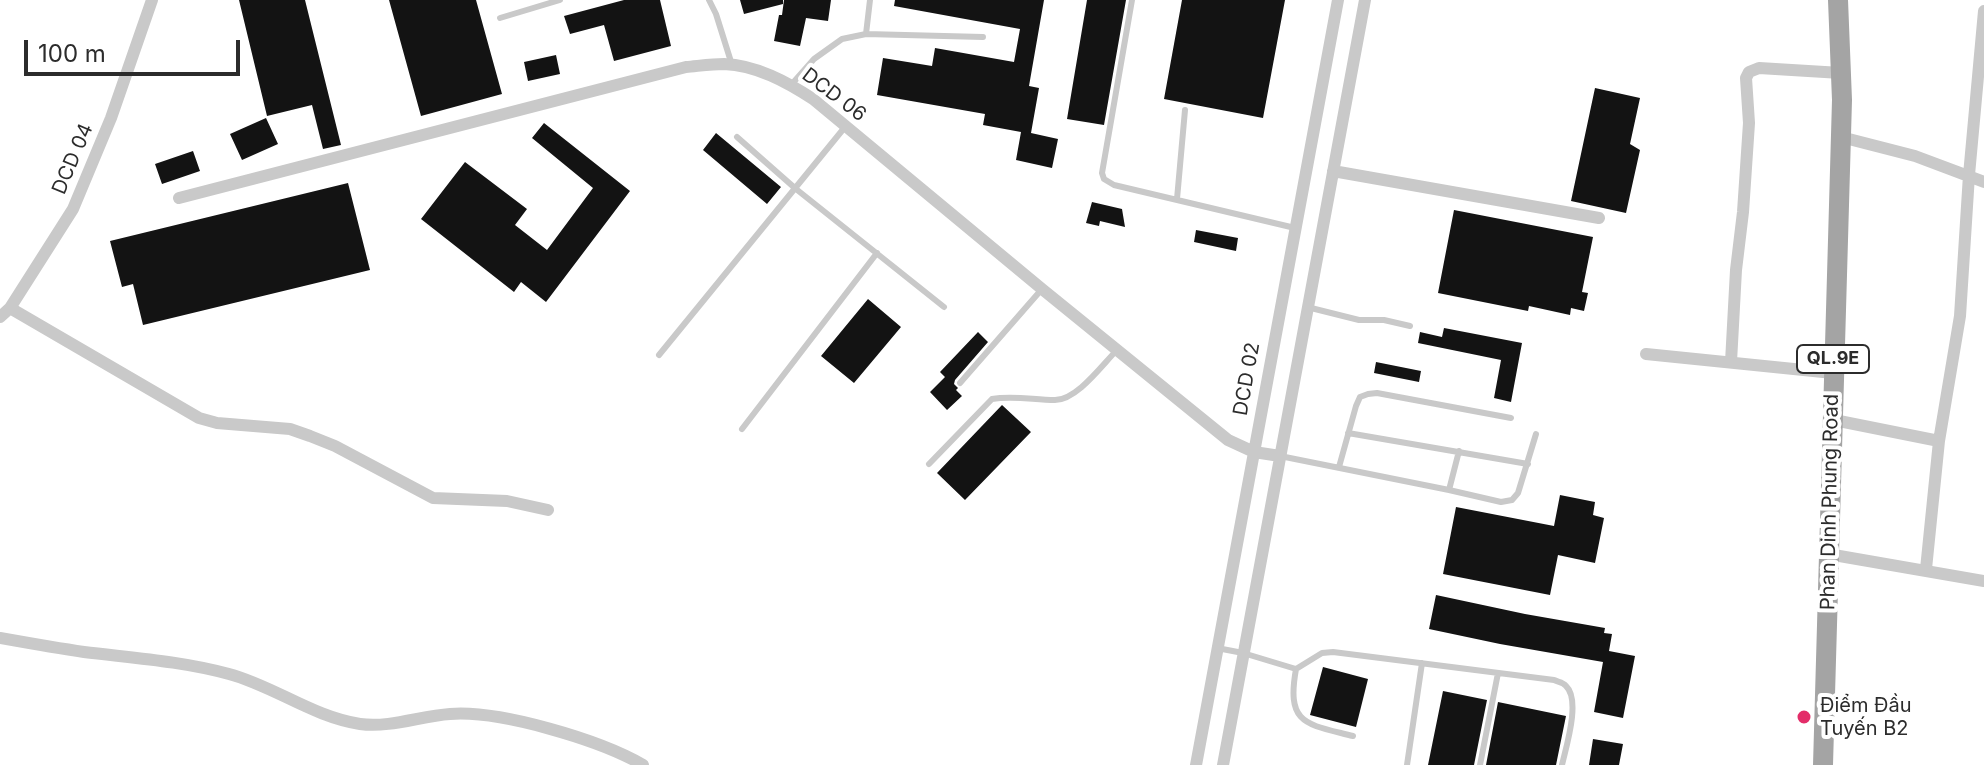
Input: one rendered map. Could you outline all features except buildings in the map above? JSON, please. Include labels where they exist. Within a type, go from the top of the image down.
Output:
[{"type":"main road","name":"Phan Dinh Phung Road","points":[[1823,765],[1841,137],[1838,0]]},
{"type":"street","name":"DCD 04","points":[[5,313],[73,209],[111,118],[152,0]]},
{"type":"street","name":"DCD 02","points":[[1196,765],[1338,0]]},
{"type":"street","points":[[1223,765],[1365,0]]},
{"type":"street","points":[[1926,569],[1939,441],[1960,316],[1984,11]]},
{"type":"street","name":"DCD 06","points":[[179,198],[686,67],[745,67],[791,85],[813,99],[1228,440],[1254,452],[1280,456]]},
{"type":"street","points":[[1731,362],[1749,123],[1746,78],[1749,72],[1759,68],[1841,73]]},
{"type":"street","points":[[1841,137],[1915,156],[1984,182]]},
{"type":"street","points":[[1333,171],[1599,218]]},
{"type":"street","points":[[5,313],[199,418],[217,423],[290,429],[335,446],[433,498],[507,501],[548,510]]},
{"type":"street","points":[[1646,354],[1833,373]]},
{"type":"street","points":[[1834,420],[1939,441]]},
{"type":"street","points":[[1828,554],[1984,581]]},
{"type":"street","points":[[0,638],[208,668],[248,680],[318,712],[357,724],[394,724],[467,713],[502,718],[595,744],[643,765]]},
{"type":"lane","points":[[500,18],[560,0]]},
{"type":"lane","points":[[709,0],[732,65]]},
{"type":"lane","points":[[866,34],[870,0]]},
{"type":"lane","points":[[1132,0],[1102,173],[1104,179],[1114,185],[1295,228]]},
{"type":"lane","points":[[791,85],[814,59],[842,39],[866,34],[983,37]]},
{"type":"lane","points":[[1177,199],[1185,110]]},
{"type":"lane","points":[[659,355],[845,127]]},
{"type":"lane","points":[[737,137],[796,189],[944,307]]},
{"type":"lane","points":[[742,429],[877,253]]},
{"type":"lane","points":[[960,383],[1042,289]]},
{"type":"lane","points":[[1307,307],[1359,320],[1384,320],[1410,326]]},
{"type":"lane","points":[[929,464],[992,399],[1065,398],[1076,392],[1117,350]]},
{"type":"lane","points":[[1339,467],[1360,397],[1368,394],[1377,393],[1511,418]]},
{"type":"lane","points":[[1348,433],[1528,464]]},
{"type":"lane","points":[[1280,456],[1501,502],[1512,500],[1518,493],[1536,434]]},
{"type":"lane","points":[[1449,490],[1459,451]]},
{"type":"lane","points":[[1217,648],[1296,669]]},
{"type":"lane","points":[[1353,736],[1312,726],[1297,713],[1293,685],[1296,669],[1322,653],[1554,680],[1566,686],[1574,710],[1562,765]]},
{"type":"lane","points":[[1407,765],[1422,663]]},
{"type":"lane","points":[[1480,765],[1498,673]]},
{"type":"place","name":"Điểm Đầu Tuyến B2","points":[[1804,717]]}]
